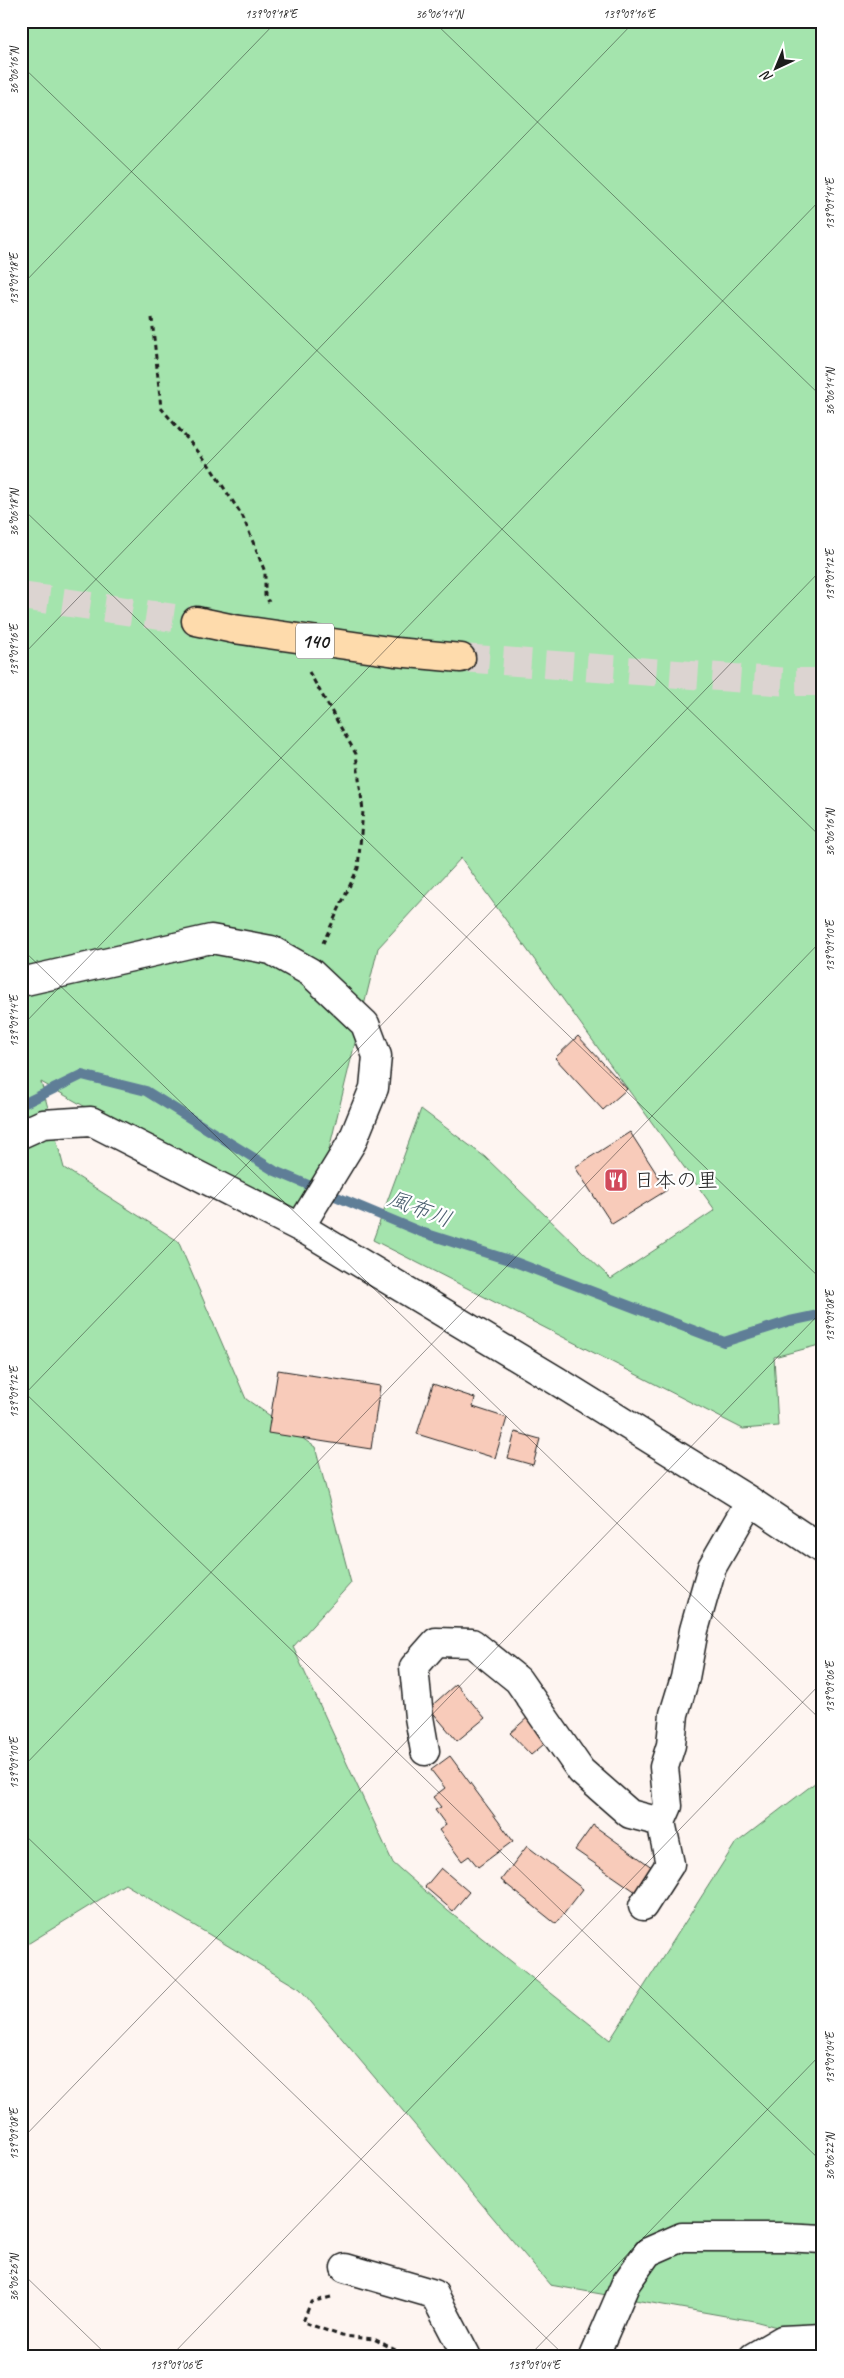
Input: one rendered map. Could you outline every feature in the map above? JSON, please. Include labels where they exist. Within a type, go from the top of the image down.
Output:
[{"type":"highway","name":"140","points":[[196,621],[234,629],[396,652],[461,658]]},
{"type":"street","points":[[21,982],[210,939],[271,950],[310,972],[365,1024],[378,1056],[374,1088],[352,1142],[300,1227]]},
{"type":"street","points":[[21,1134],[43,1124],[91,1121],[300,1227],[557,1381],[750,1501],[823,1550]]},
{"type":"street","points":[[643,1906],[670,1864],[662,1822],[668,1806],[664,1767],[671,1745],[674,1714],[685,1678],[694,1630],[712,1566],[750,1501]]},
{"type":"street","points":[[426,1751],[419,1717],[414,1667],[436,1642],[472,1643],[518,1680],[581,1771],[630,1814],[662,1822]]},
{"type":"street","points":[[594,2357],[626,2283],[648,2252],[682,2237],[755,2236],[823,2239]]},
{"type":"street","points":[[345,2268],[434,2294],[468,2357]]},
{"type":"street","points":[[752,2357],[782,2340],[823,2338]]},
{"type":"path","points":[[339,2297],[311,2302],[304,2322],[342,2336],[374,2339],[409,2357]]},
{"type":"green space","points":[[21,21],[823,21],[823,1344],[774,1357],[778,1426],[743,1429],[373,1240],[421,1109],[485,1157],[611,1279],[715,1210],[461,858],[378,948],[309,1232],[41,1082],[64,1168],[178,1241],[246,1399],[315,1447],[351,1583],[293,1647],[393,1863],[448,1911],[610,2040],[735,1844],[820,1779],[823,1780],[823,2339],[754,2321],[550,2285],[300,1989],[125,1884],[21,1948]]},
{"type":"building","points":[[578,1036],[627,1089],[603,1110],[555,1058]]},
{"type":"building","points":[[630,1132],[667,1190],[612,1224],[575,1167]]},
{"type":"building","points":[[278,1370],[380,1386],[371,1449],[268,1433]]},
{"type":"building","points":[[433,1384],[475,1398],[473,1407],[507,1418],[495,1458],[417,1434]]},
{"type":"building","points":[[515,1432],[540,1439],[533,1465],[508,1458]]},
{"type":"building","points":[[456,1684],[485,1718],[457,1741],[429,1708]]},
{"type":"building","points":[[528,1717],[549,1740],[531,1755],[510,1733]]},
{"type":"building","points":[[450,1756],[513,1841],[478,1867],[469,1856],[462,1861],[439,1830],[446,1825],[435,1810],[441,1807],[433,1797],[445,1788],[431,1770]]},
{"type":"building","points":[[593,1825],[653,1868],[636,1892],[575,1850]]},
{"type":"building","points":[[527,1846],[583,1889],[556,1924],[501,1880]]},
{"type":"building","points":[[441,1868],[469,1892],[453,1911],[425,1887]]},
{"type":"waterway","name":"風布川","points":[[21,1105],[82,1075],[146,1091],[275,1171],[421,1232],[515,1262],[724,1342],[790,1321],[823,1314]]},
{"type":"tunnel","points":[[21,596],[196,621]]},
{"type":"tunnel","points":[[461,658],[788,682],[823,682]]},
{"type":"place","name":"日本の里","points":[[616,1180]]}]
